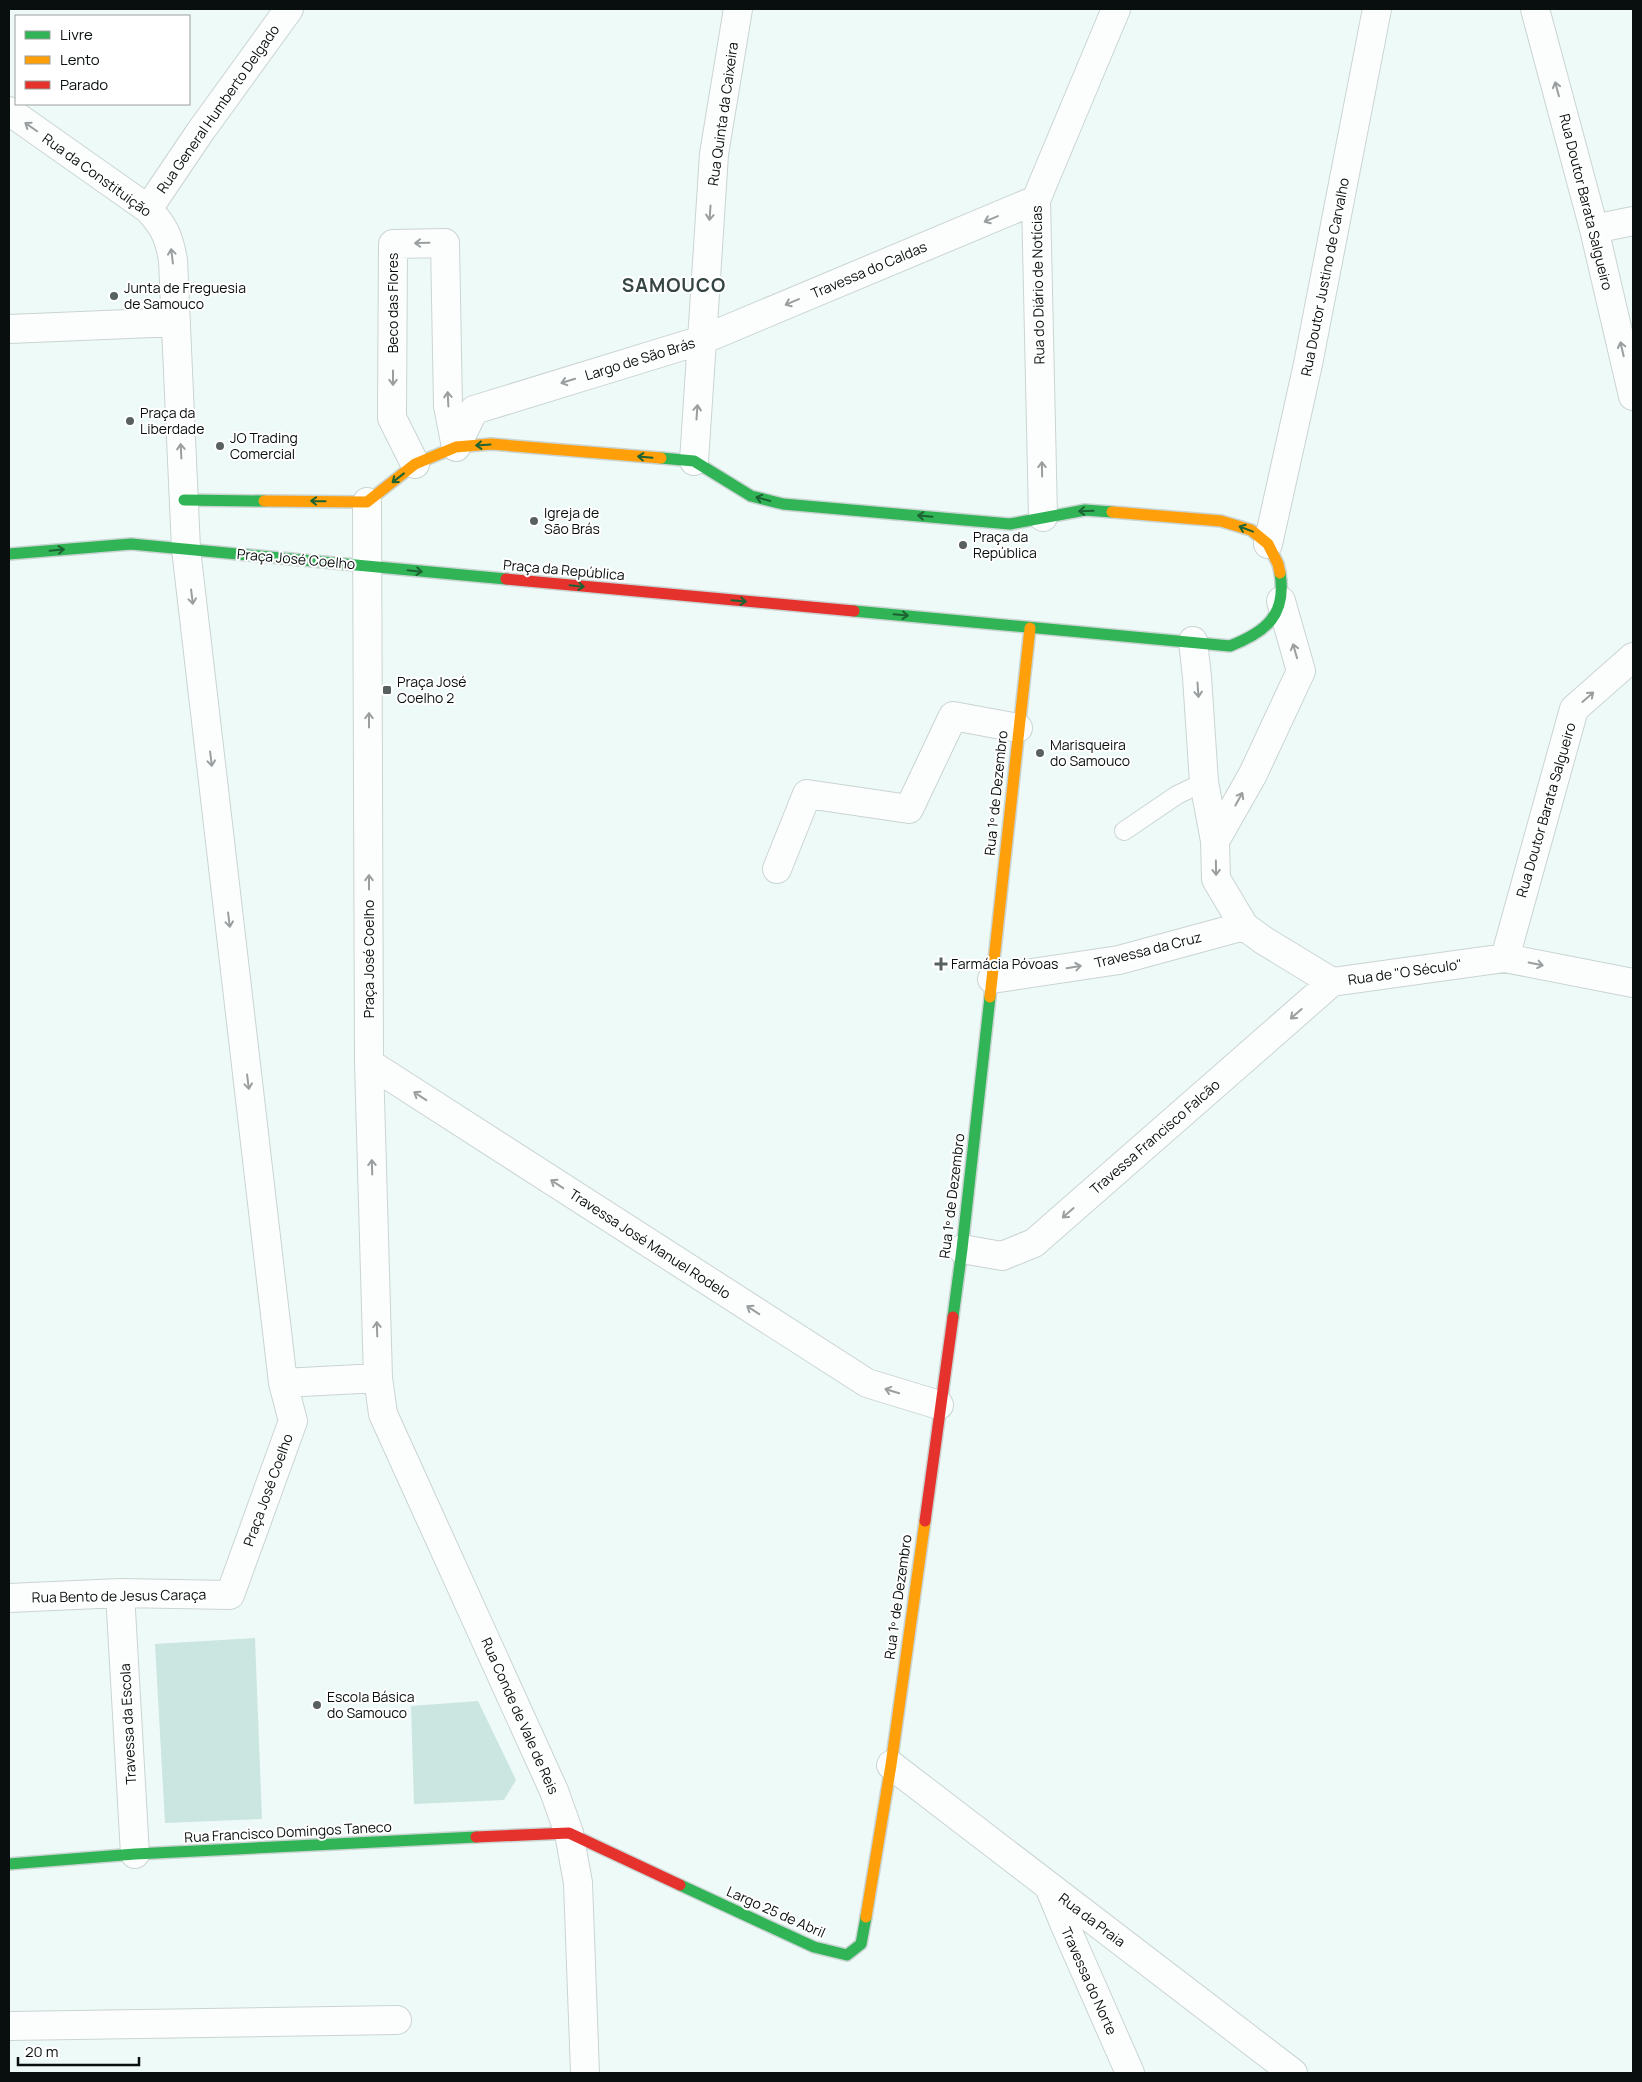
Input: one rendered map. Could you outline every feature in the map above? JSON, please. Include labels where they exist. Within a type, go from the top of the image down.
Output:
[{"type":"street","name":"Rua General Humberto Delgado","points":[[148,209],[200,132],[289,9]]},
{"type":"street","name":"Rua Quinta da Caixeira","points":[[702,340],[714,154],[738,9]]},
{"type":"street","name":"Rua do Diário de Notícias","points":[[1043,517],[1036,200],[1116,9]]},
{"type":"street","name":"Rua Doutor Justino de Carvalho","points":[[1268,544],[1308,364],[1377,9]]},
{"type":"street","name":"Rua Doutor Barata Salgueiro","points":[[1536,9],[1594,229],[1633,396]]},
{"type":"street","name":"Rua da Constituição","points":[[9,111],[148,209],[160,222],[170,240],[173,260],[186,549]]},
{"type":"street","name":"Travessa do Caldas","points":[[702,340],[1036,200]]},
{"type":"street","points":[[1594,229],[1633,221]]},
{"type":"street","name":"Beco das Flores","points":[[415,464],[392,418],[394,244],[445,243],[448,406],[456,447]]},
{"type":"street","points":[[9,329],[176,322]]},
{"type":"street","name":"Largo de São Brás","points":[[456,447],[474,410],[702,340],[694,461]]},
{"type":"street","points":[[184,500],[367,502],[415,464],[456,447],[491,444],[694,461]]},
{"type":"street","name":"Praça da República","points":[[367,566],[1030,628],[1193,641],[1230,646],[1253,637],[1269,624],[1281,601],[1282,586],[1278,564],[1268,544],[1251,530],[1221,521],[1085,510],[1010,524],[783,504],[751,496],[694,461]]},
{"type":"street","points":[[367,502],[367,566]]},
{"type":"street","points":[[9,554],[131,544],[186,549]]},
{"type":"street","name":"Praça José Coelho","points":[[230,1595],[293,1421],[283,1383],[186,549],[367,566],[370,1063],[378,1378]]},
{"type":"street","points":[[1215,841],[1253,774],[1301,670],[1281,601]]},
{"type":"street","name":"Rua 1º de Dezembro","points":[[891,1765],[939,1405],[962,1249],[1030,628]]},
{"type":"street","name":"Rua de \"O Século\"","points":[[1193,641],[1204,782],[1215,841],[1216,879],[1244,926],[1263,940],[1332,982],[1505,958],[1633,983]]},
{"type":"street","name":"Rua Doutor Barata Salgueiro","points":[[1505,958],[1574,709],[1633,657]]},
{"type":"street","points":[[776,869],[807,794],[909,809],[953,716],[1018,728]]},
{"type":"street","name":"Travessa da Cruz","points":[[992,979],[1119,960],[1244,926]]},
{"type":"street","name":"Travessa Francisco Falcão","points":[[962,1249],[1002,1256],[1034,1243],[1332,982]]},
{"type":"street","name":"Travessa José Manuel Rodelo","points":[[370,1063],[867,1383],[939,1405]]},
{"type":"street","points":[[283,1383],[378,1378]]},
{"type":"street","name":"Rua Conde de Vale de Reis","points":[[378,1378],[383,1414],[550,1782],[569,1833],[578,1883],[585,2073]]},
{"type":"street","name":"Rua Bento de Jesus Caraça","points":[[9,1598],[120,1593],[230,1595]]},
{"type":"street","name":"Travessa da Escola","points":[[120,1593],[135,1854]]},
{"type":"street","name":"Largo 25 de Abril","points":[[569,1833],[814,1947],[847,1955],[861,1944],[891,1765]]},
{"type":"street","name":"Rua da Praia","points":[[891,1765],[1292,2073]]},
{"type":"street","name":"Rua Francisco Domingos Taneco","points":[[9,1864],[135,1854],[569,1833]]},
{"type":"street","name":"Travessa do Norte","points":[[1050,1889],[1130,2073]]},
{"type":"street","points":[[9,2026],[397,2020]]},
{"type":"lane","points":[[1124,831],[1177,794],[1204,782]]},
{"type":"shaded area","points":[[255,1638],[262,1819],[165,1823],[155,1644]]},
{"type":"shaded area","points":[[478,1701],[516,1780],[504,1800],[414,1804],[411,1706]]},
{"type":"traffic: fast","points":[[661,458],[694,461],[751,496],[783,504],[1010,524],[1085,510],[1112,512]]},
{"type":"traffic: fast","points":[[184,500],[264,501]]},
{"type":"traffic: fast","points":[[9,554],[131,544],[506,579]]},
{"type":"traffic: fast","points":[[854,611],[1230,646],[1254,635],[1271,620],[1277,611],[1280,600],[1280,573]]},
{"type":"traffic: fast","points":[[953,1317],[990,997]]},
{"type":"traffic: fast","points":[[9,1864],[135,1854],[476,1837]]},
{"type":"traffic: fast","points":[[680,1885],[814,1947],[847,1955],[861,1944],[866,1917]]},
{"type":"traffic: slow","points":[[264,501],[367,502],[415,464],[456,447],[491,444],[661,458]]},
{"type":"traffic: slow","points":[[1112,512],[1221,521],[1251,530],[1268,544],[1278,564],[1280,573]]},
{"type":"traffic: slow","points":[[990,997],[1030,628]]},
{"type":"traffic: slow","points":[[866,1917],[891,1765],[925,1521]]},
{"type":"traffic: jam","points":[[506,579],[854,611]]},
{"type":"traffic: jam","points":[[925,1521],[953,1317]]},
{"type":"traffic: jam","points":[[476,1837],[569,1833],[680,1885]]},
{"type":"place","name":"Junta de Freguesia de Samouco","points":[[114,296]]},
{"type":"place","name":"Praça da Liberdade","points":[[130,421]]},
{"type":"place","name":"JO Trading Comercial","points":[[220,446]]},
{"type":"place","name":"Igreja de São Brás","points":[[534,521]]},
{"type":"place","name":"Praça da República","points":[[963,545]]},
{"type":"place","name":"Praça José Coelho 2","points":[[387,690]]},
{"type":"place","name":"Marisqueira do Samouco","points":[[1040,753]]},
{"type":"place","name":"Farmácia Póvoas","points":[[941,964]]},
{"type":"place","name":"Escola Básica do Samouco","points":[[317,1705]]},
{"type":"district","name":"SAMOUCO","points":[[674,285]]}]
